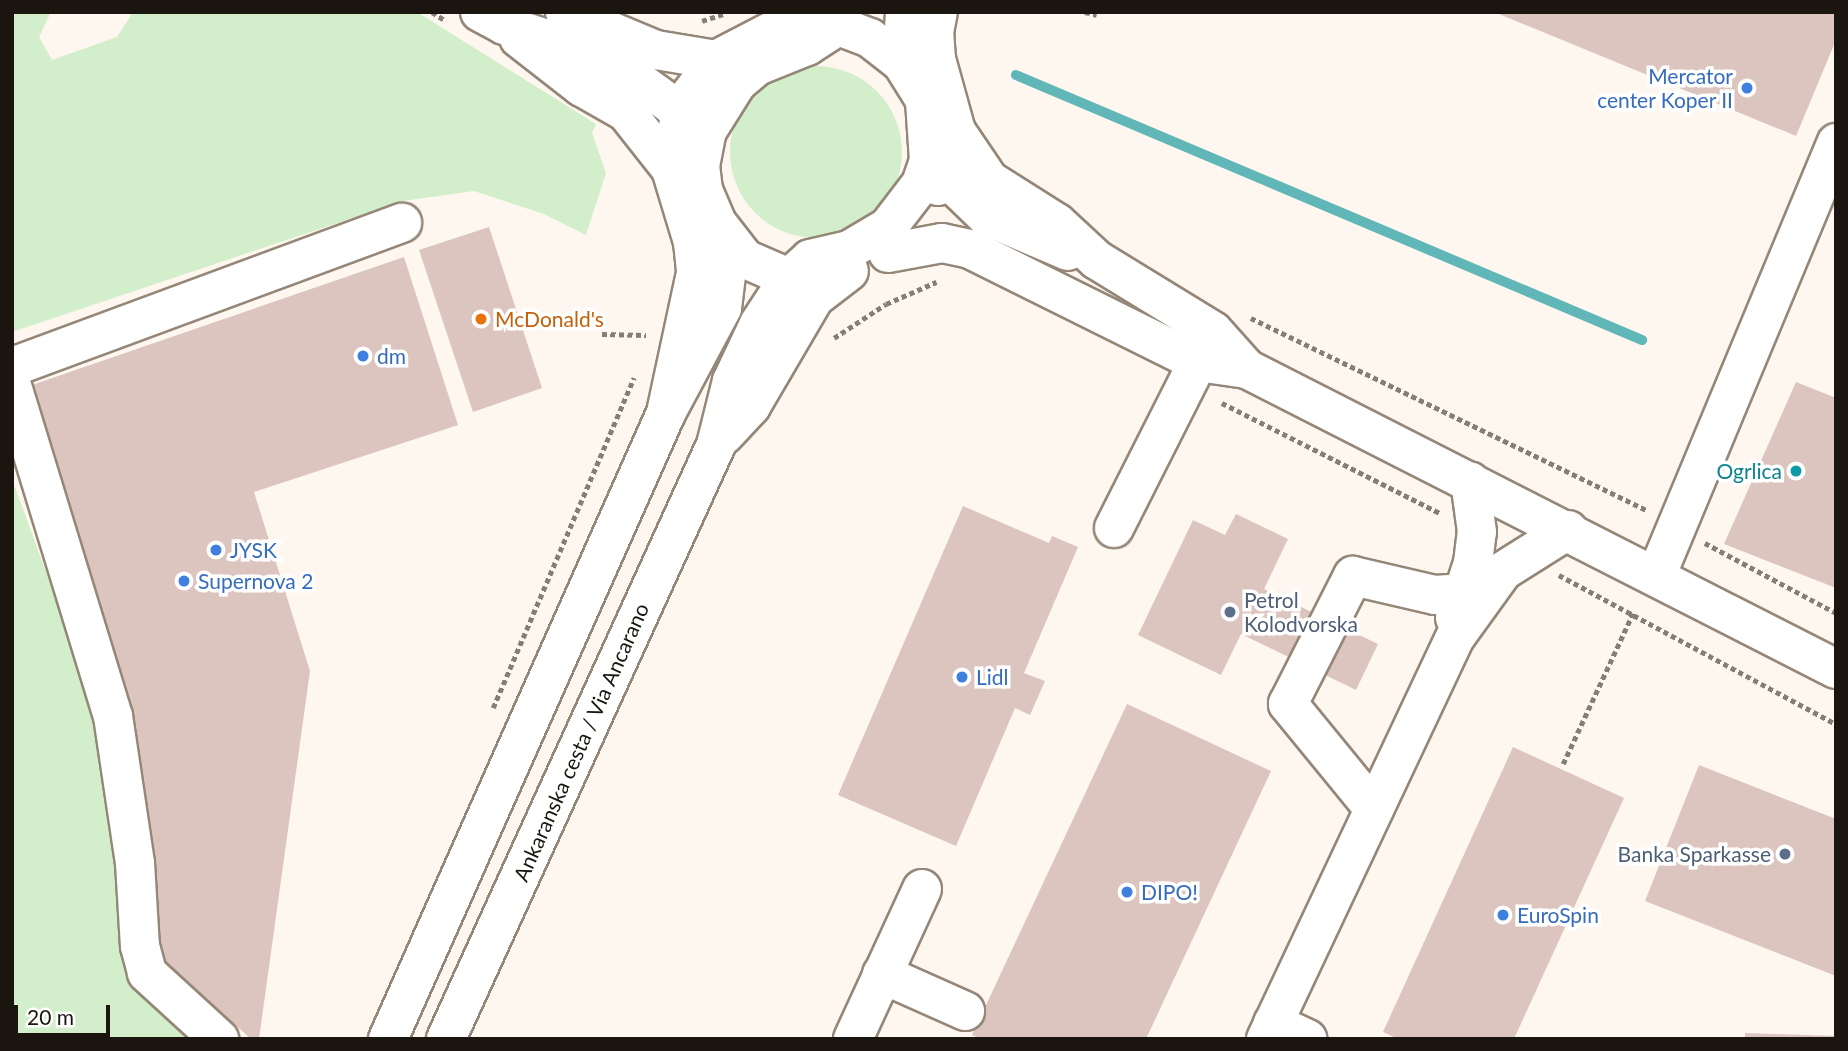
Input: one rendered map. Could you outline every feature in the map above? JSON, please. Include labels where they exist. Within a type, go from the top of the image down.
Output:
[{"type":"street","points":[[565,12],[656,50],[716,60]]},
{"type":"street","points":[[902,64],[905,12]]},
{"type":"street","points":[[938,12],[934,32],[936,59],[956,131],[989,180],[1058,223],[1097,260]]},
{"type":"street","points":[[671,169],[680,116],[716,60],[796,17],[846,19],[902,64],[925,100],[936,168],[929,204],[888,253]]},
{"type":"street","points":[[492,19],[583,51],[640,82],[680,116],[703,146]]},
{"type":"street","points":[[492,19],[551,65],[626,112],[671,169],[693,242],[696,273],[666,412]]},
{"type":"street","points":[[846,19],[807,46],[757,66],[737,83],[718,108],[703,146],[703,190],[730,243],[764,271],[789,278],[849,271],[888,253],[942,243],[970,249],[1192,373],[1247,369]]},
{"type":"street","points":[[789,278],[810,259],[849,250],[888,227],[920,184],[936,168],[956,131]]},
{"type":"street","points":[[1657,574],[1836,143]]},
{"type":"street","points":[[936,168],[986,216],[1097,260],[1213,331],[1247,369],[1657,574],[1836,669]]},
{"type":"street","points":[[12,367],[402,223]]},
{"type":"street","points":[[388,1039],[666,412],[722,308],[730,243]]},
{"type":"street","name":"Ankaranska cesta / Via Ancarano","points":[[716,445],[751,406],[814,298],[849,271]]},
{"type":"street","name":"Ankaranska cesta / Via Ancarano","points":[[446,1039],[716,445],[732,381],[759,324],[789,278]]},
{"type":"street","points":[[1114,528],[1192,373]]},
{"type":"street","points":[[12,386],[114,716],[135,863],[140,946],[147,973],[219,1039]]},
{"type":"street","points":[[1456,636],[1455,614],[1464,593],[1477,532],[1470,481]]},
{"type":"street","points":[[1308,1039],[1270,1031],[1456,636],[1503,570],[1568,530]]},
{"type":"street","points":[[1374,809],[1288,704],[1353,576],[1434,595],[1464,593]]},
{"type":"street","points":[[853,1039],[922,889]]},
{"type":"street","points":[[382,1039],[424,956]]},
{"type":"street","points":[[882,974],[965,1011]]},
{"type":"path","points":[[1085,12],[1097,15]]},
{"type":"path","points":[[825,346],[886,304],[939,281],[950,283]]},
{"type":"path","points":[[1245,315],[1677,525],[1723,555],[1836,612]]},
{"type":"path","points":[[644,347],[651,321]]},
{"type":"path","points":[[602,334],[648,335]]},
{"type":"path","points":[[491,712],[626,407],[637,371]]},
{"type":"path","points":[[1192,373],[1477,532]]},
{"type":"path","points":[[1522,556],[1633,613],[1836,724]]},
{"type":"path","points":[[1563,764],[1633,613]]},
{"type":"green space","points":[[12,12],[51,12],[39,37],[52,60],[117,37],[133,12],[417,12],[596,124],[592,133],[606,173],[586,235],[544,214],[474,191],[403,201],[12,332]]},
{"type":"green space","points":[[816,66],[849,72],[877,91],[896,119],[902,152],[896,185],[877,213],[849,232],[816,238],[783,232],[755,213],[736,185],[730,152],[736,119],[755,91],[783,72]]},
{"type":"green space","points":[[12,479],[103,728],[124,913],[196,1039],[12,1039]]},
{"type":"building","name":"Mercator center Koper II","points":[[1494,12],[1836,12],[1836,40],[1796,136]]},
{"type":"building","name":"McDonald's","points":[[489,227],[542,388],[473,412],[419,250]]},
{"type":"building","name":"Supernova 2","points":[[404,257],[458,425],[254,492],[310,671],[259,1039],[251,1039],[153,950],[26,387]]},
{"type":"building","name":"Ogrlica","points":[[1796,382],[1836,398],[1836,588],[1724,544]]},
{"type":"building","name":"Lidl","points":[[963,506],[1049,543],[1052,536],[1078,547],[1024,673],[1045,681],[1030,715],[1015,708],[956,846],[838,795]]},
{"type":"building","name":"Petrol Kolodvorska","points":[[1236,514],[1288,539],[1264,589],[1378,644],[1356,690],[1241,634],[1221,675],[1138,635],[1193,520],[1225,535]]},
{"type":"building","name":"DIPO!","points":[[1127,704],[1271,771],[1146,1039],[980,1039],[972,1035]]},
{"type":"building","name":"EuroSpin","points":[[1513,747],[1624,798],[1514,1039],[1398,1039],[1383,1032]]},
{"type":"building","points":[[1699,765],[1836,819],[1836,976],[1645,901]]},
{"type":"building","points":[[1745,1033],[1836,1036],[1836,1039],[1745,1039]]},
{"type":"waterway","points":[[1016,75],[1642,340]]},
{"type":"place","name":"Mercator center Koper II","points":[[1747,88]]},
{"type":"place","name":"McDonald's","points":[[481,319]]},
{"type":"place","name":"dm","points":[[363,356]]},
{"type":"place","name":"Ogrlica","points":[[1796,471]]},
{"type":"place","name":"JYSK","points":[[216,550]]},
{"type":"place","name":"Supernova 2","points":[[184,581]]},
{"type":"place","name":"Petrol Kolodvorska","points":[[1230,612]]},
{"type":"place","name":"Lidl","points":[[962,677]]},
{"type":"place","name":"Banka Sparkasse","points":[[1785,854]]},
{"type":"place","name":"DIPO!","points":[[1127,892]]},
{"type":"place","name":"EuroSpin","points":[[1503,915]]}]
